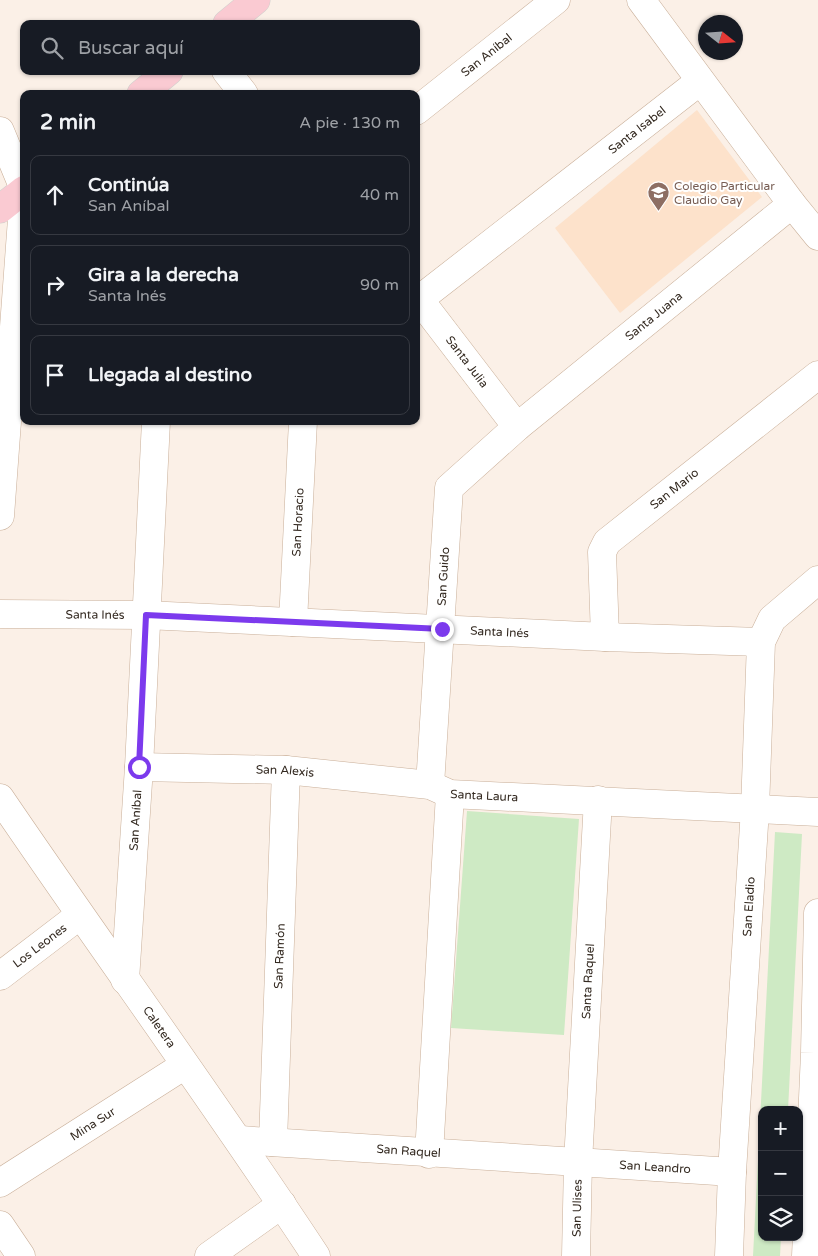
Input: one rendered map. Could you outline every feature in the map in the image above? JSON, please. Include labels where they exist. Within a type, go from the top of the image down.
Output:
[{"type":"main road","points":[[232,20],[256,0]]},
{"type":"main road","points":[[147,90],[164,75]]},
{"type":"main road","points":[[0,209],[20,193]]},
{"type":"street","name":"San Aníbal","points":[[420,108],[556,0]]},
{"type":"street","points":[[641,0],[792,204],[818,236]]},
{"type":"street","points":[[229,75],[241,90]]},
{"type":"street","name":"Santa Isabel","points":[[420,297],[700,81]]},
{"type":"street","points":[[0,131],[20,180]]},
{"type":"street","name":"Santa Juana","points":[[517,428],[792,204]]},
{"type":"street","points":[[0,516],[20,244]]},
{"type":"street","name":"Santa Julia","points":[[420,303],[517,428]]},
{"type":"street","name":"San Mario","points":[[605,637],[602,552],[607,542],[818,375]]},
{"type":"street","name":"San Aníbal","points":[[125,980],[139,767],[156,425]]},
{"type":"street","name":"San Horacio","points":[[293,622],[303,425]]},
{"type":"street","name":"San Guido","points":[[440,789],[442,629],[449,488],[517,428]]},
{"type":"street","name":"San Eladio","points":[[729,1256],[732,1172],[755,809],[761,642],[772,619],[818,580]]},
{"type":"street","name":"Santa Inés","points":[[0,614],[146,615],[605,637],[761,642]]},
{"type":"street","name":"San Alexis","points":[[139,767],[286,770],[440,789]]},
{"type":"street","name":"San Ramón","points":[[273,1142],[286,770]]},
{"type":"street","name":"Santa Laura","points":[[429,1154],[440,789],[818,812]]},
{"type":"street","name":"Caletera","points":[[0,798],[125,980],[240,1140],[316,1256]]},
{"type":"street","name":"Santa Raquel","points":[[578,1162],[598,800]]},
{"type":"street","points":[[806,1256],[816,1080],[818,914]]},
{"type":"street","name":"Los Leones","points":[[0,976],[80,915]]},
{"type":"street","name":"Mina Sur","points":[[0,1183],[185,1065]]},
{"type":"street","name":"San Raquel","points":[[240,1140],[429,1154],[578,1162]]},
{"type":"street","name":"San Leandro","points":[[578,1162],[732,1172]]},
{"type":"street","name":"San Ulises","points":[[576,1256],[578,1162]]},
{"type":"street","points":[[210,1256],[282,1204]]},
{"type":"street","points":[[0,1225],[20,1256]]},
{"type":"shaded area","name":"Colegio Particular Claudio Gay","points":[[697,110],[762,197],[620,313],[555,228]]},
{"type":"green space","points":[[467,811],[579,819],[564,1035],[451,1028]]},
{"type":"green space","points":[[775,832],[802,834],[788,1106],[761,1106]]},
{"type":"green space","points":[[758,1160],[758,1241],[781,1241],[780,1256],[753,1256]]},
{"type":"place","name":"Colegio Particular Claudio Gay","points":[[658,212]]},
{"type":"route","points":[[139,767],[146,615],[442,629]]}]
